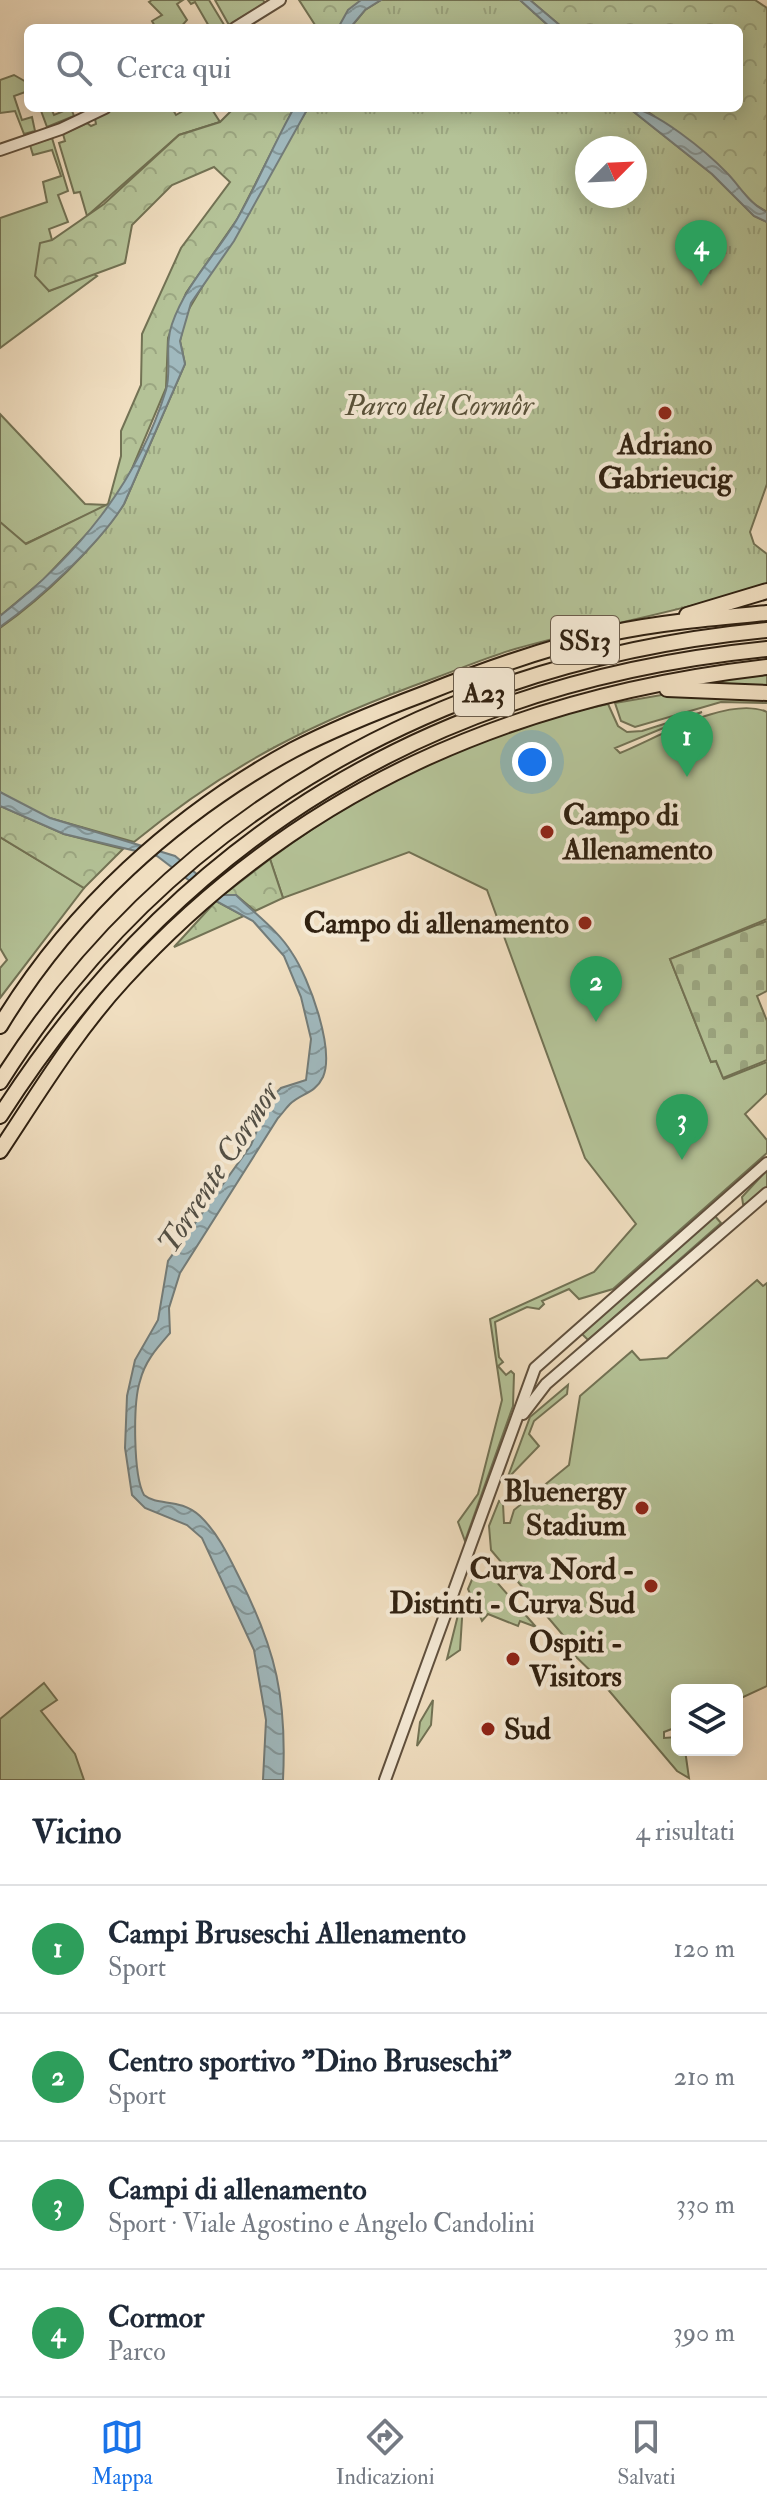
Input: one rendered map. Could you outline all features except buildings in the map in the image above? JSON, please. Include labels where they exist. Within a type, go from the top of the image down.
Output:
[{"type":"highway","points":[[647,626],[767,591]]},
{"type":"highway","name":"SS13","points":[[0,1026],[68,933],[115,883],[206,805],[293,751],[376,712],[501,665],[610,633],[767,613]]},
{"type":"highway","name":"A23","points":[[0,1082],[38,1024],[146,902],[230,831],[297,783],[403,724],[530,674],[587,658],[767,630]]},
{"type":"highway","name":"A23","points":[[0,1116],[52,1038],[155,920],[245,844],[363,767],[463,719],[574,682],[671,662],[767,649]]},
{"type":"highway","name":"SS13","points":[[0,1151],[68,1049],[122,981],[171,930],[263,854],[348,798],[432,753],[489,729],[569,703],[711,673],[767,667]]},
{"type":"highway","points":[[606,695],[714,688],[767,693]]},
{"type":"street","points":[[241,24],[280,0]]},
{"type":"street","points":[[0,150],[61,129],[97,112]]},
{"type":"street","points":[[385,1780],[517,1422],[530,1377],[545,1356],[767,1163]]},
{"type":"street","points":[[517,1422],[546,1384],[767,1193]]},
{"type":"green space","points":[[183,0],[177,4],[187,20],[184,24],[154,24],[152,21],[162,15],[149,2]]},
{"type":"green space","points":[[188,0],[209,0],[224,24],[208,24],[195,2],[191,4]]},
{"type":"green space","points":[[215,0],[263,0],[265,3],[231,24]]},
{"type":"green space","points":[[299,0],[361,0],[341,24],[314,24]]},
{"type":"green space","points":[[381,0],[520,0],[547,24],[353,24],[365,10]]},
{"type":"green space","points":[[530,0],[755,0],[767,8],[767,212],[754,204],[712,160],[648,112],[743,112],[743,24],[558,24]]},
{"type":"green space","points":[[14,75],[24,81],[24,92],[14,96],[22,120],[32,117],[35,131],[24,134],[15,111],[0,113],[0,80]]},
{"type":"green space","points":[[41,112],[53,112],[54,115],[72,112],[74,116],[47,127]]},
{"type":"green space","points":[[107,112],[174,112],[176,115],[181,112],[214,112],[220,122],[179,135],[87,216],[80,192],[74,193],[59,143],[65,141],[63,134],[87,123],[91,126],[96,124],[95,119]]},
{"type":"green space","points":[[230,112],[292,112],[238,218],[186,293],[168,338],[166,388],[126,483],[100,520],[43,580],[0,616],[0,522],[26,544],[108,504],[121,456],[121,431],[141,385],[142,334],[181,248],[230,182],[214,167],[172,185],[132,225],[125,263],[49,291],[35,276],[40,243],[52,240],[104,204],[179,135],[220,122]]},
{"type":"green space","name":"Parco del Cormôr","points":[[306,112],[634,112],[712,174],[754,216],[767,222],[767,484],[750,532],[754,544],[767,554],[767,585],[515,649],[352,710],[241,766],[134,842],[39,815],[0,792],[0,628],[67,571],[124,504],[185,364],[180,341],[186,314]]},
{"type":"green space","points":[[52,138],[68,191],[58,195],[68,222],[49,229],[52,240],[49,291],[92,273],[97,276],[0,348],[0,218],[47,202],[43,182],[61,176],[52,150],[33,155],[30,145]]},
{"type":"green space","points":[[0,414],[85,504],[108,505],[25,544],[0,522]]},
{"type":"green space","points":[[767,675],[767,689],[694,684],[694,682]]},
{"type":"green space","points":[[673,693],[767,698],[767,703],[721,702],[635,727],[621,721],[615,703]]},
{"type":"green space","points":[[608,704],[618,726],[627,732],[642,731],[702,712],[615,748],[620,753],[693,720],[714,714],[751,708],[767,712],[767,919],[670,959],[711,1062],[716,1061],[724,1079],[767,1062],[767,1093],[745,1114],[767,1140],[767,1153],[613,1289],[579,1299],[569,1289],[542,1301],[544,1304],[539,1309],[527,1307],[495,1322],[499,1357],[503,1362],[498,1366],[506,1375],[511,1371],[514,1374],[513,1406],[465,1541],[458,1522],[478,1494],[502,1400],[490,1319],[594,1272],[636,1224],[585,1158],[487,890],[409,852],[283,898],[270,859],[348,807],[430,763],[517,728]]},
{"type":"green space","points":[[0,806],[64,834],[123,849],[84,888],[0,837]]},
{"type":"green space","points":[[0,837],[84,888],[0,998],[0,968],[7,960],[0,948]]},
{"type":"green space","points":[[270,859],[283,898],[255,911],[236,895],[222,896]]},
{"type":"green space","points":[[216,901],[244,916],[174,947]]},
{"type":"green space","points":[[767,921],[767,991],[757,996],[767,1021],[767,1060],[723,1078],[716,1061],[711,1062],[670,959]]},
{"type":"green space","points":[[767,1170],[767,1187],[743,1204],[742,1197]]},
{"type":"green space","points":[[714,1215],[721,1223],[588,1340],[580,1332]]},
{"type":"green space","name":"Bluenergy Stadium","points":[[757,1280],[763,1286],[767,1283],[767,1686],[743,1697],[743,1684],[671,1684],[671,1729],[664,1732],[664,1738],[671,1737],[671,1756],[686,1756],[689,1778],[677,1771],[600,1680],[571,1652],[573,1647],[491,1550],[489,1526],[499,1501],[503,1504],[504,1523],[510,1523],[514,1510],[569,1465],[580,1396],[632,1351],[640,1360],[667,1358]]},
{"type":"green space","points":[[568,1385],[567,1394],[534,1421],[529,1434],[539,1446],[507,1479],[530,1417]]},
{"type":"green space","points":[[484,1574],[495,1580],[536,1627],[520,1621],[518,1626],[488,1614],[482,1621],[468,1589],[473,1577]]},
{"type":"green space","points":[[463,1603],[460,1650],[447,1659],[460,1607]]},
{"type":"green space","points":[[44,1683],[57,1700],[41,1711],[75,1754],[84,1780],[0,1780],[0,1719]]},
{"type":"green space","points":[[433,1700],[431,1725],[417,1746],[420,1722]]},
{"type":"water","points":[[361,0],[381,0],[365,10],[353,24],[340,24],[348,10]]},
{"type":"water","points":[[520,0],[530,0],[558,24],[547,24]]},
{"type":"water","points":[[292,112],[306,112],[234,241],[191,303],[180,341],[185,364],[124,504],[100,536],[67,570],[0,627],[0,616],[79,543],[101,516],[139,457],[166,390],[170,332],[178,310],[236,221]]},
{"type":"water","points":[[634,112],[645,112],[666,123],[707,154],[750,200],[767,212],[767,222],[754,216],[712,174]]},
{"type":"water","points":[[0,792],[50,818],[175,856],[222,895],[236,895],[286,945],[306,979],[318,1014],[326,1049],[323,1077],[316,1087],[294,1100],[278,1118],[180,1273],[169,1308],[170,1333],[152,1355],[142,1374],[135,1421],[136,1456],[144,1495],[156,1501],[184,1506],[200,1516],[227,1554],[262,1629],[281,1700],[283,1780],[263,1780],[266,1720],[254,1650],[202,1538],[187,1525],[145,1508],[132,1495],[125,1448],[127,1396],[135,1360],[158,1320],[168,1261],[251,1145],[270,1099],[281,1088],[306,1080],[311,1039],[301,997],[284,956],[253,921],[216,901],[157,856],[64,834],[0,806]]},
{"type":"place","name":"Cormor","points":[[701,286]]},
{"type":"place","name":"Adriano Gabrieucig","points":[[665,413]]},
{"type":"place","name":"Campi Bruseschi Allenamento","points":[[687,777]]},
{"type":"place","name":"Campo di Allenamento","points":[[547,832]]},
{"type":"place","name":"Campo di allenamento","points":[[585,923]]},
{"type":"place","name":"Centro sportivo \"Dino Bruseschi\"","points":[[596,1022]]},
{"type":"place","name":"Campi di allenamento","points":[[682,1160]]},
{"type":"place","name":"Bluenergy Stadium","points":[[642,1508]]},
{"type":"place","name":"Curva Nord - Distinti - Curva Sud","points":[[651,1586]]},
{"type":"place","name":"Ospiti - Visitors","points":[[513,1659]]},
{"type":"place","name":"Sud","points":[[488,1729]]},
{"type":"water label","name":"Torrente Cormor","points":[[218,1167]]}]
